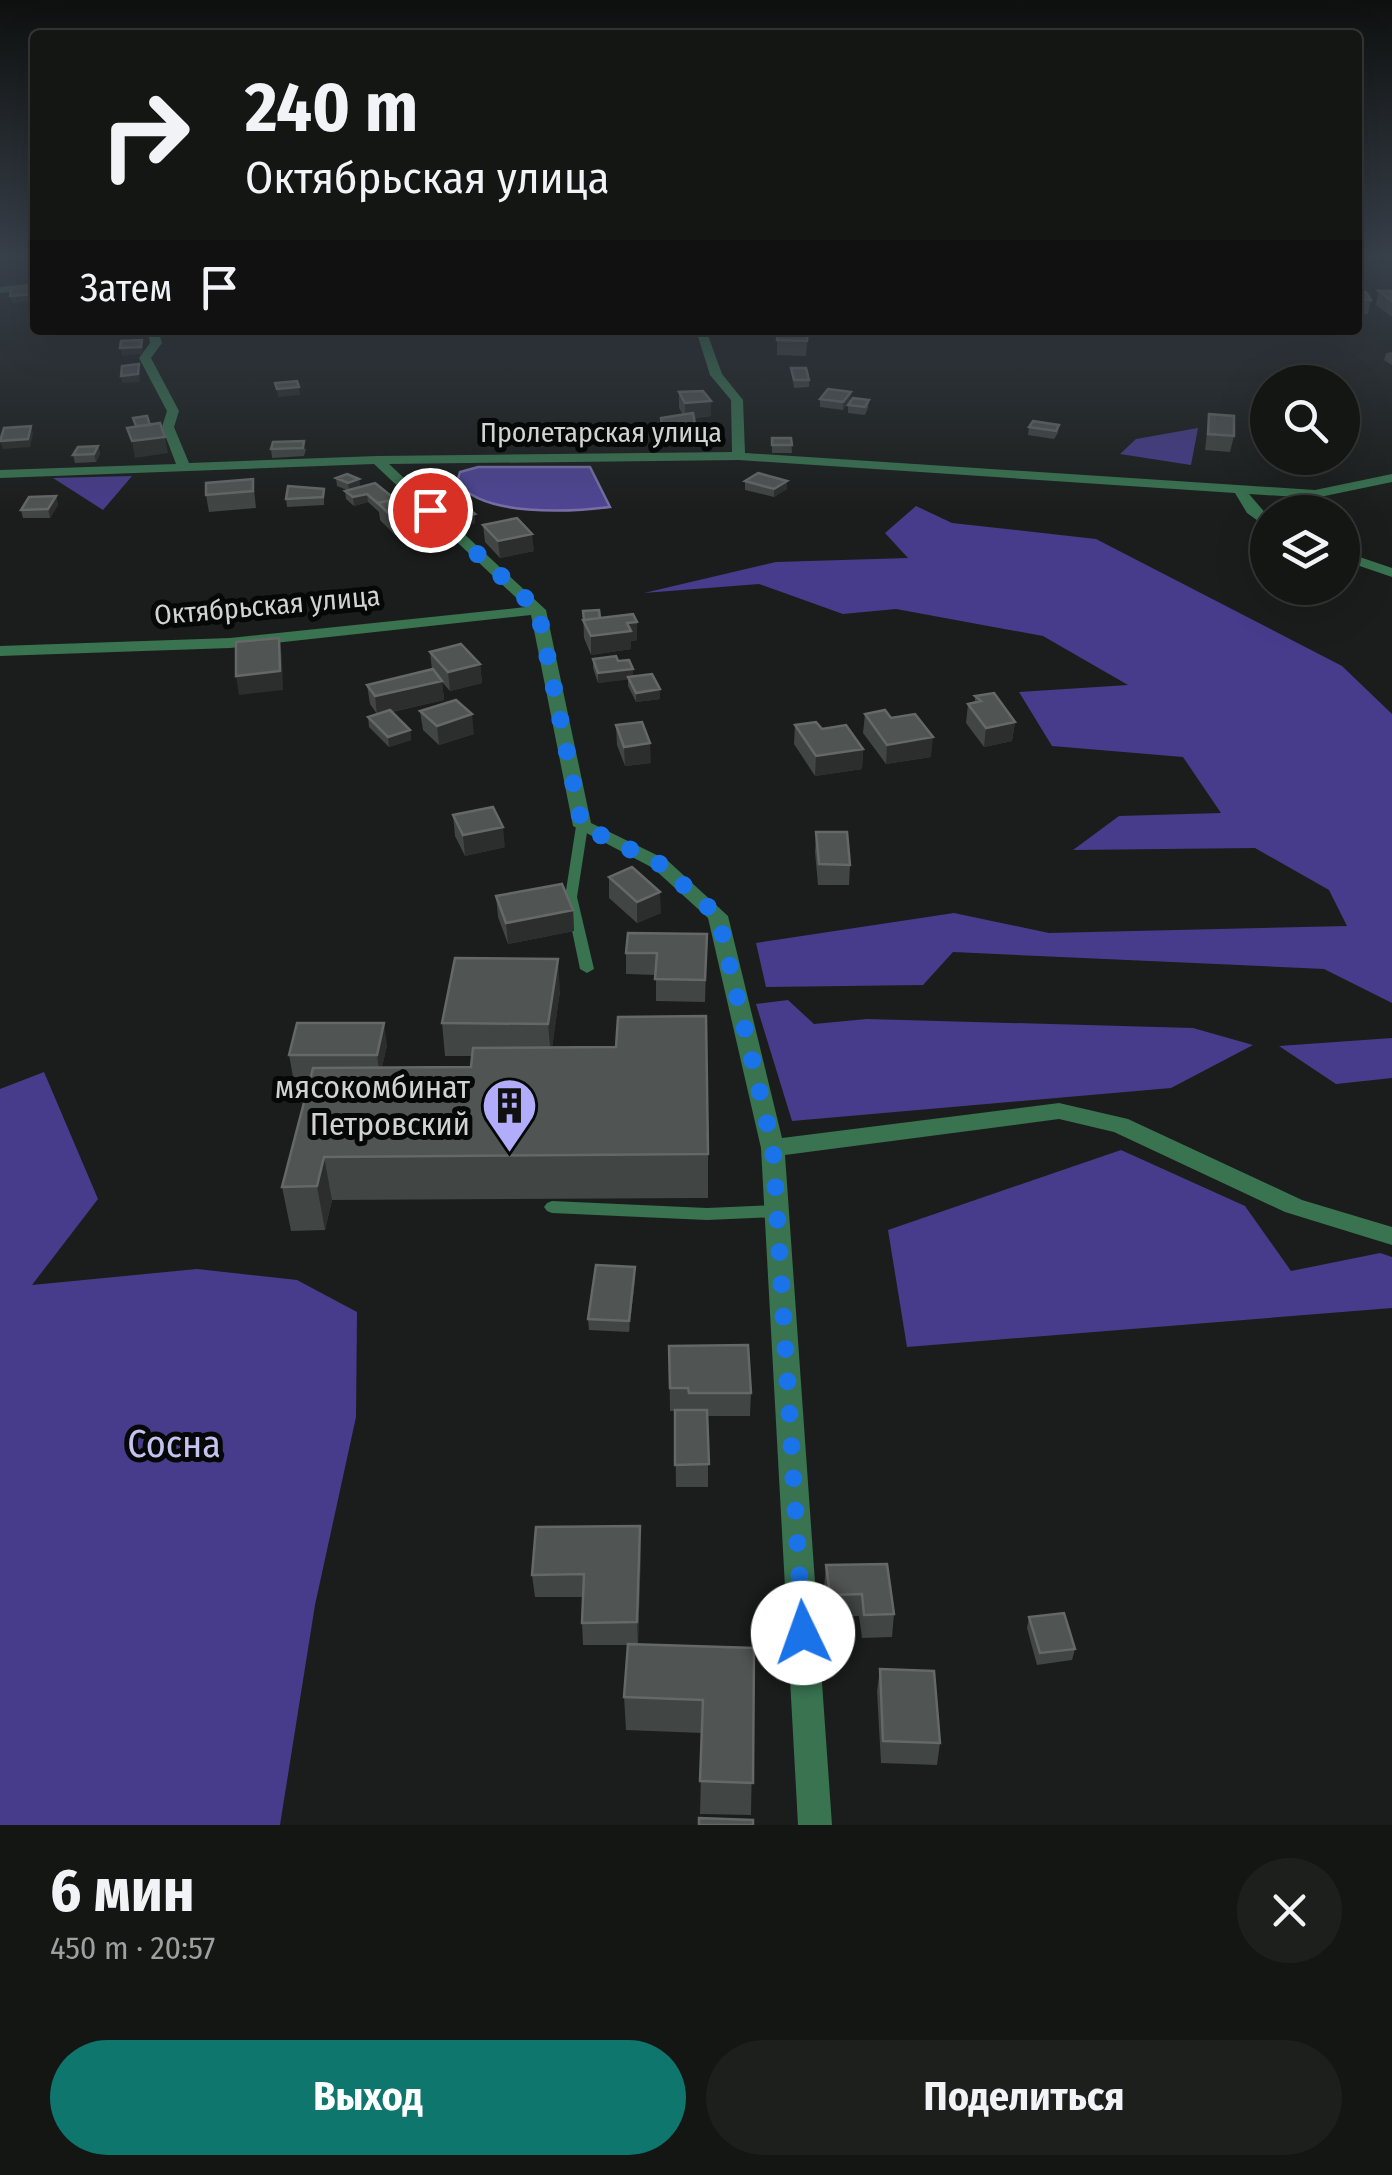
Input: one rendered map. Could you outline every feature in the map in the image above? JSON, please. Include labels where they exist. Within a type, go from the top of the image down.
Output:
[{"type":"street","points":[[156,342],[145,358],[173,411],[168,427],[184,466]]},
{"type":"street","points":[[705,342],[716,375],[737,400],[739,456]]},
{"type":"street","name":"Пролетарская улица","points":[[0,474],[377,460],[739,456],[1315,494],[1392,478]]},
{"type":"street","points":[[377,460],[538,610],[582,826],[660,864],[718,916],[773,1148],[815,1825]]},
{"type":"street","points":[[1241,490],[1250,506]]},
{"type":"street","points":[[1360,561],[1392,573]]},
{"type":"street","name":"Октябрьская улица","points":[[0,651],[230,643],[538,610]]},
{"type":"street","points":[[773,1148],[1059,1111],[1120,1125],[1294,1206],[1392,1236]]},
{"type":"lane","points":[[582,826],[571,896],[587,969]]},
{"type":"lane","points":[[552,1207],[707,1214],[777,1211]]},
{"type":"green space","points":[[1198,428],[1191,465],[1120,454],[1136,439]]},
{"type":"green space","points":[[132,476],[103,510],[53,478]]},
{"type":"green space","points":[[916,506],[952,523],[1096,539],[1342,666],[1392,714],[1392,1003],[1324,969],[953,952],[923,985],[766,987],[756,943],[954,913],[1049,933],[1347,926],[1329,890],[1255,848],[1073,850],[1119,816],[1221,813],[1183,757],[1052,746],[1019,692],[1128,685],[1043,636],[896,609],[843,614],[759,584],[644,593],[776,562],[908,558],[885,533]]},
{"type":"green space","points":[[788,1000],[814,1024],[867,1019],[1193,1028],[1253,1045],[1171,1088],[792,1121],[756,1004]]},
{"type":"green space","points":[[1392,1038],[1392,1078],[1336,1084],[1279,1046]]},
{"type":"green space","name":"Сосна","points":[[44,1072],[98,1199],[32,1285],[197,1269],[297,1280],[357,1312],[356,1417],[315,1605],[280,1825],[0,1825],[0,1089]]},
{"type":"green space","points":[[1121,1150],[1245,1206],[1291,1271],[1380,1253],[1392,1257],[1392,1308],[907,1347],[888,1230]]},
{"type":"shaded area","points":[[478,467],[590,467],[610,507],[528,510],[486,501],[457,482],[460,472]]},
{"type":"building","points":[[121,342],[142,342],[141,347],[120,348]]},
{"type":"building","points":[[139,364],[138,374],[121,376],[122,366]]},
{"type":"building","points":[[791,368],[806,368],[809,380],[794,380]]},
{"type":"building","points":[[297,381],[299,387],[277,389],[275,383]]},
{"type":"building","points":[[828,389],[851,392],[843,402],[820,399]]},
{"type":"building","points":[[703,391],[711,401],[685,403],[679,392]]},
{"type":"building","points":[[853,398],[869,400],[865,407],[848,405]]},
{"type":"building","points":[[693,413],[696,429],[663,430],[661,418]]},
{"type":"building","points":[[1209,414],[1234,416],[1234,436],[1208,434]]},
{"type":"building","points":[[147,416],[150,425],[136,426],[133,418]]},
{"type":"building","points":[[1033,421],[1059,425],[1056,431],[1029,427]]},
{"type":"building","points":[[160,423],[165,437],[132,441],[127,428]]},
{"type":"building","points":[[31,426],[28,439],[0,441],[4,428]]},
{"type":"building","points":[[772,438],[791,438],[792,445],[772,445]]},
{"type":"building","points":[[304,441],[303,448],[271,449],[273,442]]},
{"type":"building","points":[[98,446],[94,454],[73,455],[78,447]]},
{"type":"building","points":[[758,473],[787,481],[774,489],[745,481]]},
{"type":"building","points":[[347,474],[359,479],[348,483],[336,478]]},
{"type":"building","points":[[253,479],[253,491],[206,495],[206,483]]},
{"type":"building","points":[[375,483],[395,499],[378,503],[381,506],[367,494],[353,497],[345,491]]},
{"type":"building","points":[[288,486],[324,489],[323,497],[286,499]]},
{"type":"building","points":[[56,496],[48,509],[21,510],[29,497]]},
{"type":"building","points":[[404,497],[418,511],[392,517],[378,503]]},
{"type":"building","points":[[455,498],[475,514],[456,519],[437,502]]},
{"type":"building","points":[[517,518],[532,534],[498,541],[483,525]]},
{"type":"building","points":[[599,610],[600,618],[584,620],[583,611]]},
{"type":"building","points":[[633,614],[637,622],[627,623],[631,631],[591,636],[583,620]]},
{"type":"building","points":[[279,638],[280,671],[236,676],[236,642]]},
{"type":"building","points":[[461,644],[480,664],[448,672],[430,652]]},
{"type":"building","points":[[616,656],[618,661],[629,660],[633,669],[598,673],[593,659]]},
{"type":"building","points":[[433,669],[442,681],[375,696],[367,685]]},
{"type":"building","points":[[652,674],[660,689],[636,693],[628,677]]},
{"type":"building","points":[[994,693],[1015,722],[986,728],[968,704],[981,701],[975,696]]},
{"type":"building","points":[[456,700],[472,714],[437,726],[420,711]]},
{"type":"building","points":[[390,710],[410,730],[388,737],[368,717]]},
{"type":"building","points":[[885,710],[891,718],[915,714],[933,737],[887,745],[865,714]]},
{"type":"building","points":[[642,722],[650,743],[624,747],[616,725]]},
{"type":"building","points":[[816,722],[822,729],[846,725],[863,749],[816,756],[795,725]]},
{"type":"building","points":[[493,807],[503,827],[463,835],[453,815]]},
{"type":"building","points":[[816,832],[847,832],[850,865],[819,864]]},
{"type":"building","points":[[632,867],[660,892],[637,902],[609,877]]},
{"type":"building","points":[[562,884],[573,910],[506,923],[496,896]]},
{"type":"building","points":[[628,933],[707,934],[705,980],[655,979],[657,953],[626,953]]},
{"type":"building","points":[[455,958],[558,959],[548,1024],[442,1023]]},
{"type":"building","points":[[706,1016],[708,1154],[324,1157],[317,1186],[282,1187],[313,1068],[471,1067],[473,1048],[616,1047],[618,1017]]},
{"type":"building","points":[[297,1023],[384,1023],[377,1055],[289,1055]]},
{"type":"building","points":[[596,1265],[635,1267],[629,1321],[588,1319]]},
{"type":"building","points":[[748,1345],[751,1393],[689,1393],[688,1388],[670,1388],[669,1346]]},
{"type":"building","points":[[675,1410],[707,1410],[709,1464],[675,1465]]},
{"type":"building","points":[[640,1526],[637,1622],[582,1623],[584,1574],[532,1575],[536,1527]]},
{"type":"building","points":[[887,1564],[894,1614],[864,1615],[862,1594],[830,1595],[826,1565]]},
{"type":"building","points":[[1064,1613],[1075,1649],[1040,1653],[1029,1617]]},
{"type":"building","points":[[628,1644],[754,1648],[753,1783],[700,1781],[703,1700],[624,1697]]},
{"type":"building","points":[[880,1669],[934,1671],[940,1743],[883,1741]]},
{"type":"building","points":[[699,1818],[753,1820],[753,1825],[699,1825]]},
{"type":"place","name":"мясокомбинат Петровский","points":[[509,1154]]},
{"type":"route","points":[[430,510],[538,610],[582,826],[660,864],[718,916],[773,1148],[803,1633]]}]
